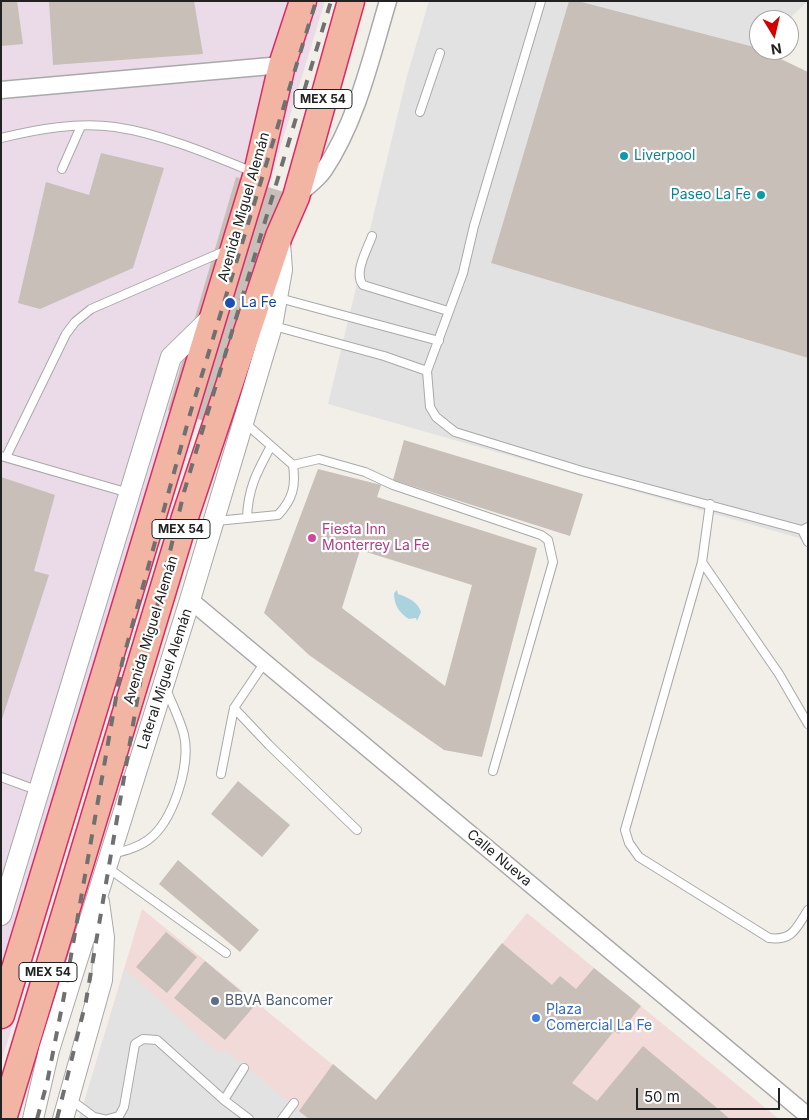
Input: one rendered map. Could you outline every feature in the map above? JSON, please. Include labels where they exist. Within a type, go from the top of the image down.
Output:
[{"type":"highway","name":"Avenida Miguel Alemán","points":[[1,1015],[257,173],[282,64],[303,1]]},
{"type":"highway","name":"Avenida Miguel Alemán","points":[[4,1119],[186,514],[279,236],[296,197],[351,1]]},
{"type":"street","points":[[296,197],[323,172],[341,141],[368,68],[388,1]]},
{"type":"street","points":[[1,90],[282,64]]},
{"type":"street","name":"Lateral Miguel Alemán","points":[[33,1119],[49,1050],[190,600],[272,326],[282,270],[279,236]]},
{"type":"street","points":[[1,915],[171,357],[212,317]]},
{"type":"street","name":"Calle Nueva","points":[[190,600],[808,1116]]},
{"type":"street","points":[[63,1119],[70,1100],[102,980],[104,938],[98,896]]},
{"type":"lane","points":[[541,1],[474,226],[463,273],[427,371],[430,407],[436,417],[455,432],[582,471],[805,528],[808,542]]},
{"type":"lane","points":[[420,112],[440,53]]},
{"type":"lane","points":[[62,169],[82,126]]},
{"type":"lane","points":[[1,138],[40,129],[82,126],[115,127],[167,140],[257,173]]},
{"type":"lane","points":[[372,236],[360,270],[359,277],[363,285],[448,310]]},
{"type":"lane","points":[[130,494],[4,456],[66,334],[75,322],[91,309],[233,248]]},
{"type":"lane","points":[[278,298],[439,341]]},
{"type":"lane","points":[[272,326],[384,356],[427,371]]},
{"type":"lane","points":[[214,521],[278,515],[289,503],[296,484],[293,465],[243,422]]},
{"type":"lane","points":[[247,518],[250,487],[271,446]]},
{"type":"lane","points":[[293,465],[319,459],[365,472],[393,484],[541,535],[548,540],[553,562],[493,771]]},
{"type":"lane","points":[[710,504],[702,562],[625,830],[629,844],[639,857],[769,938],[780,940],[792,934],[808,910]]},
{"type":"lane","points":[[702,562],[779,674],[808,724]]},
{"type":"lane","points":[[221,774],[234,708],[264,662]]},
{"type":"lane","points":[[163,683],[184,737],[185,760],[181,780],[165,819],[148,840],[108,861],[226,953]]},
{"type":"lane","points":[[234,708],[269,745],[357,830]]},
{"type":"lane","points":[[1,777],[39,791]]},
{"type":"lane","points":[[108,1119],[119,1116],[124,1107],[135,1044],[148,1038],[157,1040],[224,1100],[249,1119]]},
{"type":"lane","points":[[224,1100],[244,1068]]},
{"type":"lane","points":[[70,1100],[94,1117],[103,1119]]},
{"type":"lane","points":[[282,1119],[294,1103]]},
{"type":"shaded area","name":"La Fe","points":[[1,1],[325,1],[1,1063]]},
{"type":"shaded area","points":[[429,1],[569,1],[491,263],[808,358],[808,542],[328,404],[407,76]]},
{"type":"shaded area","points":[[578,1],[808,1],[799,10],[749,10],[749,46]]},
{"type":"shaded area","points":[[142,909],[376,1100],[527,913],[779,1119],[79,1119]]},
{"type":"shaded area","points":[[125,969],[219,1054],[225,1049],[309,1119],[79,1119]]},
{"type":"water","points":[[397,590],[398,594],[412,600],[420,608],[421,612],[417,621],[416,618],[409,619],[398,608],[394,593]]},
{"type":"building","points":[[1,1],[17,1],[23,44],[1,46]]},
{"type":"building","points":[[49,1],[194,1],[203,54],[53,65]]},
{"type":"building","name":"Liverpool","points":[[569,1],[578,1],[749,46],[749,60],[783,60],[808,72],[808,358],[491,263]]},
{"type":"building","points":[[101,153],[164,168],[133,268],[40,309],[18,303],[46,182],[89,195]]},
{"type":"building","points":[[236,177],[300,197],[228,428],[168,410]]},
{"type":"building","points":[[404,440],[583,494],[570,536],[393,480]]},
{"type":"building","points":[[318,469],[381,485],[377,497],[537,548],[482,757],[444,750],[309,655],[264,613]],"holes":[[[360,550],[472,585],[445,686],[342,608]]]},
{"type":"building","points":[[1,477],[55,495],[34,571],[49,575],[2,719]]},
{"type":"building","points":[[238,781],[290,825],[262,857],[211,814]]},
{"type":"building","points":[[178,860],[259,930],[240,952],[159,884]]},
{"type":"building","points":[[166,932],[197,957],[167,993],[136,967]]},
{"type":"building","name":"Plaza Comercial La Fe","points":[[502,943],[552,985],[560,976],[576,989],[594,968],[641,1006],[619,1034],[614,1031],[572,1083],[597,1101],[643,1046],[730,1119],[309,1119],[299,1111],[333,1064],[376,1100]]},
{"type":"building","name":"BBVA Bancomer","points":[[205,961],[256,1004],[225,1040],[174,998]]},
{"type":"railway","points":[[37,1119],[47,1083],[64,996],[122,663],[190,414],[316,1]]},
{"type":"railway","points":[[57,1119],[86,1001],[143,666],[184,492],[331,1]]},
{"type":"place","name":"Liverpool","points":[[624,156]]},
{"type":"place","name":"Paseo La Fe","points":[[761,195]]},
{"type":"place","name":"La Fe","points":[[230,303]]},
{"type":"place","name":"Fiesta Inn Monterrey La Fe","points":[[312,538]]},
{"type":"place","name":"BBVA Bancomer","points":[[215,1001]]},
{"type":"place","name":"Plaza Comercial La Fe","points":[[536,1018]]}]
